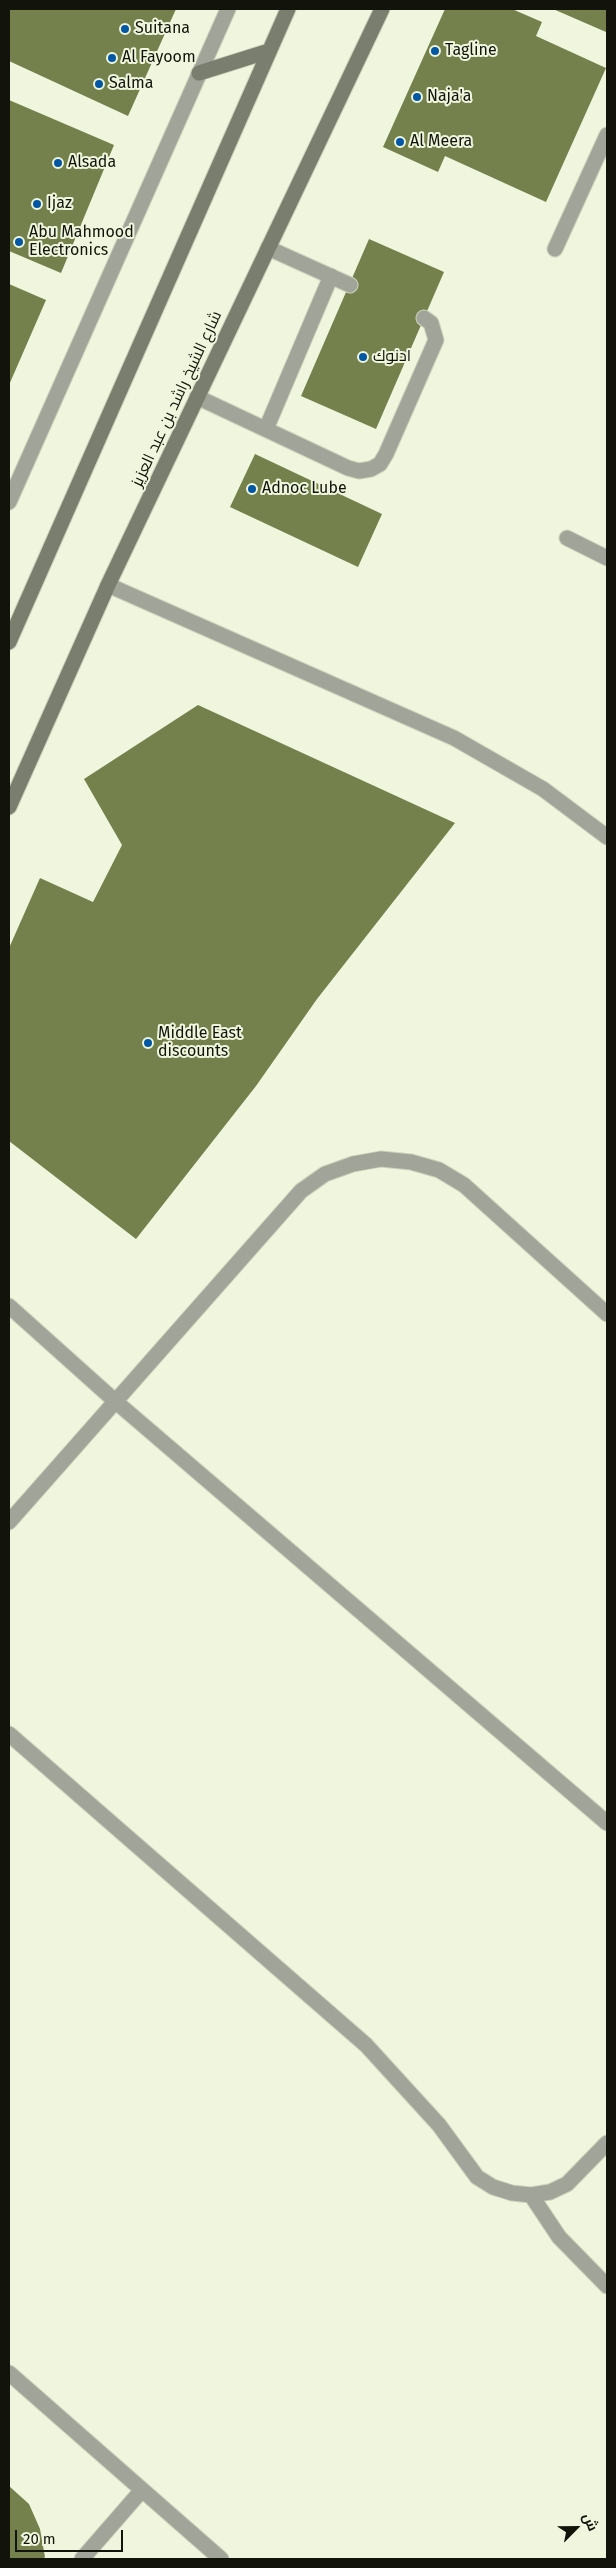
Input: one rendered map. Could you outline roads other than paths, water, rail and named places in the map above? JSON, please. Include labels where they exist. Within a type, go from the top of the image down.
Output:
[{"type":"main road","points":[[9,642],[288,9]]},
{"type":"main road","name":"شارع الشيخ راشد بن عبد العزيز","points":[[9,807],[108,585],[382,9]]},
{"type":"main road","points":[[199,73],[269,51]]},
{"type":"street","points":[[9,502],[228,9]]},
{"type":"street","points":[[555,249],[607,135]]},
{"type":"street","points":[[268,248],[350,285]]},
{"type":"street","points":[[266,429],[331,276]]},
{"type":"street","points":[[197,397],[348,468],[359,471],[371,469],[380,464],[386,454],[436,340],[435,331],[431,323],[424,318]]},
{"type":"street","points":[[567,538],[607,558]]},
{"type":"street","points":[[108,585],[454,738],[543,789],[607,837]]},
{"type":"street","points":[[9,1522],[301,1191],[326,1174],[353,1164],[381,1159],[411,1162],[439,1170],[464,1185],[607,1314]]},
{"type":"street","points":[[9,1306],[115,1401],[607,1823]]},
{"type":"street","points":[[9,1734],[366,2045],[439,2125],[477,2177],[493,2187],[512,2193],[531,2195],[550,2192],[567,2184],[582,2172],[607,2143]]},
{"type":"street","points":[[531,2195],[559,2237],[607,2286]]},
{"type":"street","points":[[9,2372],[221,2559]]},
{"type":"street","points":[[82,2559],[142,2490]]},
{"type":"place","name":"Suitana","points":[[125,29]]},
{"type":"place","name":"Tagline","points":[[435,51]]},
{"type":"place","name":"Al Fayoom","points":[[112,58]]},
{"type":"place","name":"Salma","points":[[99,84]]},
{"type":"place","name":"Naja'a","points":[[417,97]]},
{"type":"place","name":"Al Meera","points":[[400,142]]},
{"type":"place","name":"Alsada","points":[[58,163]]},
{"type":"place","name":"Ijaz","points":[[37,204]]},
{"type":"place","name":"Abu Mahmood Electronics","points":[[19,242]]},
{"type":"place","name":"ادنوك","points":[[363,357]]},
{"type":"place","name":"Adnoc Lube","points":[[252,489]]},
{"type":"place","name":"Middle East discounts","points":[[148,1043]]}]
